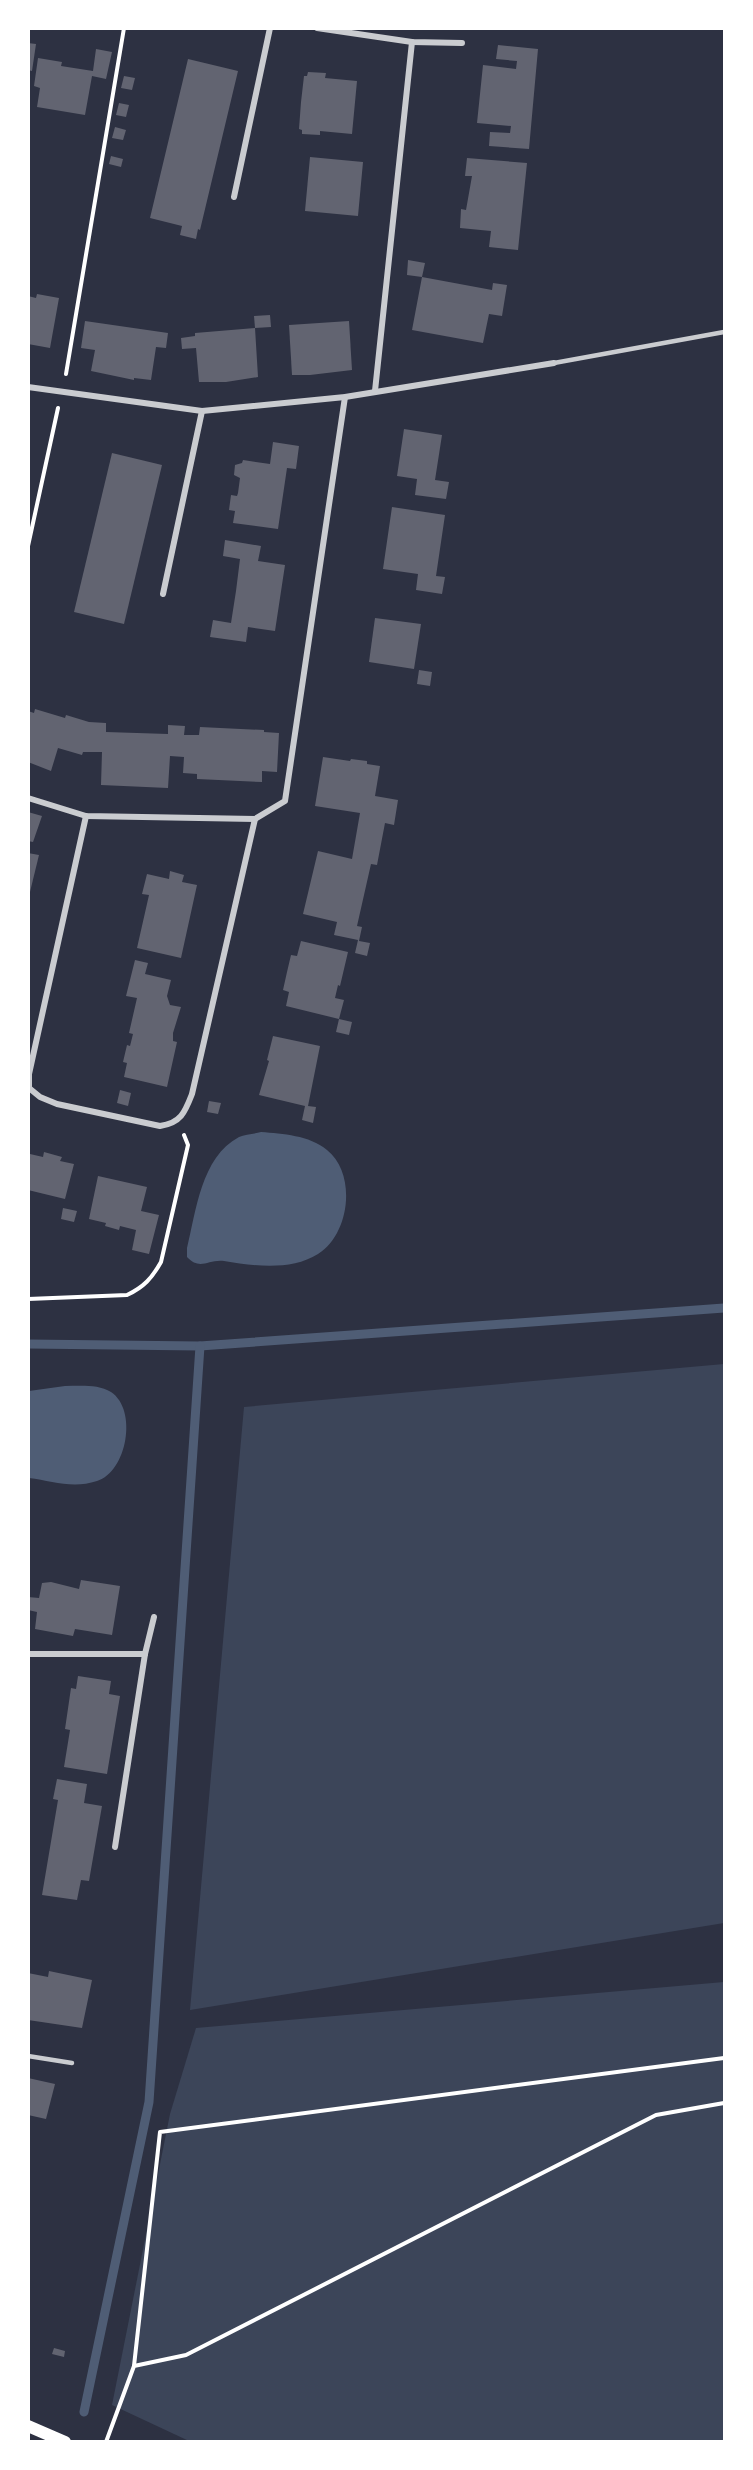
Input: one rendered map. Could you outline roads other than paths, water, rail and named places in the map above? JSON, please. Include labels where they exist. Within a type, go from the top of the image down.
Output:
[{"type":"main road","points":[[28,2426],[65,2442]]},
{"type":"street","points":[[234,197],[270,28]]},
{"type":"street","points":[[317,28],[412,42],[462,43]]},
{"type":"street","points":[[375,391],[412,42]]},
{"type":"street","points":[[28,387],[202,411],[345,397],[554,363]]},
{"type":"street","points":[[28,798],[86,816],[255,819],[285,801],[345,397]]},
{"type":"street","points":[[164,594],[202,411]]},
{"type":"street","points":[[86,816],[29,1074],[29,1088],[40,1097],[57,1104],[160,1126],[171,1125],[180,1120],[192,1094],[255,819]]},
{"type":"street","points":[[116,1847],[145,1654],[154,1617]]},
{"type":"street","points":[[28,1654],[145,1654]]},
{"type":"lane","points":[[554,363],[724,332]]},
{"type":"lane","points":[[28,2056],[72,2063]]},
{"type":"waterway","points":[[28,1344],[200,1346],[724,1308]]},
{"type":"waterway","points":[[84,2412],[149,2102],[200,1346]]}]
